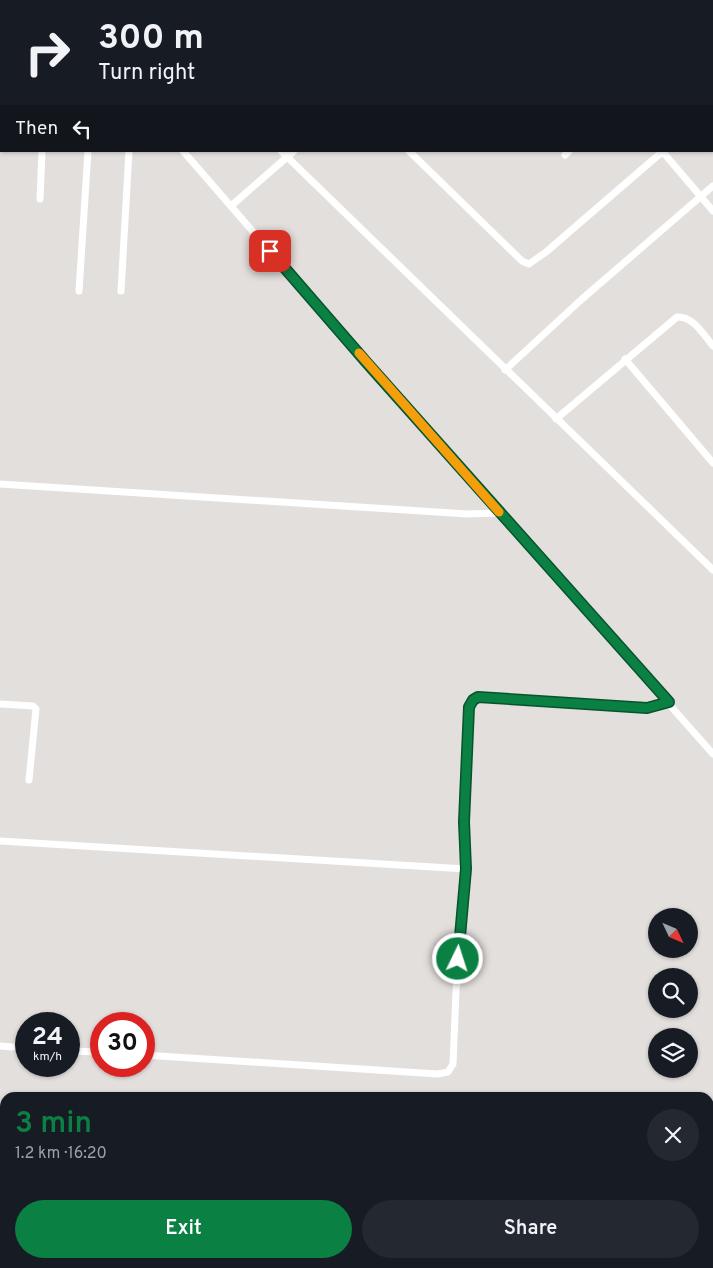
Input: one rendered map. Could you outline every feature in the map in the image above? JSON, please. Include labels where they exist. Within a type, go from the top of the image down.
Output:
[{"type":"street","points":[[40,199],[42,152]]},
{"type":"street","points":[[80,291],[88,152]]},
{"type":"street","points":[[121,291],[130,152]]},
{"type":"street","points":[[184,152],[713,754]]},
{"type":"street","points":[[282,152],[713,570]]},
{"type":"street","points":[[231,206],[293,152]]},
{"type":"street","points":[[411,152],[522,261],[529,264],[662,152],[713,211]]},
{"type":"street","points":[[506,370],[582,299],[713,186]]},
{"type":"street","points":[[556,418],[677,316],[684,316],[690,320],[713,346]]},
{"type":"street","points":[[625,360],[713,463]]},
{"type":"street","points":[[0,484],[468,514],[500,513]]},
{"type":"street","points":[[155,1056],[418,1073],[438,1074],[448,1072],[453,1064],[456,991],[466,869],[464,822],[469,707],[473,700],[478,697],[647,708],[669,702]]},
{"type":"street","points":[[0,704],[33,706],[36,709],[29,780]]},
{"type":"street","points":[[0,840],[466,869]]},
{"type":"street","points":[[0,1046],[15,1047]]},
{"type":"slow traffic","points":[[359,353],[499,512]]},
{"type":"route","points":[[270,251],[367,363],[669,702],[647,708],[478,697],[473,700],[469,707],[464,822],[466,869],[458,959]]}]
